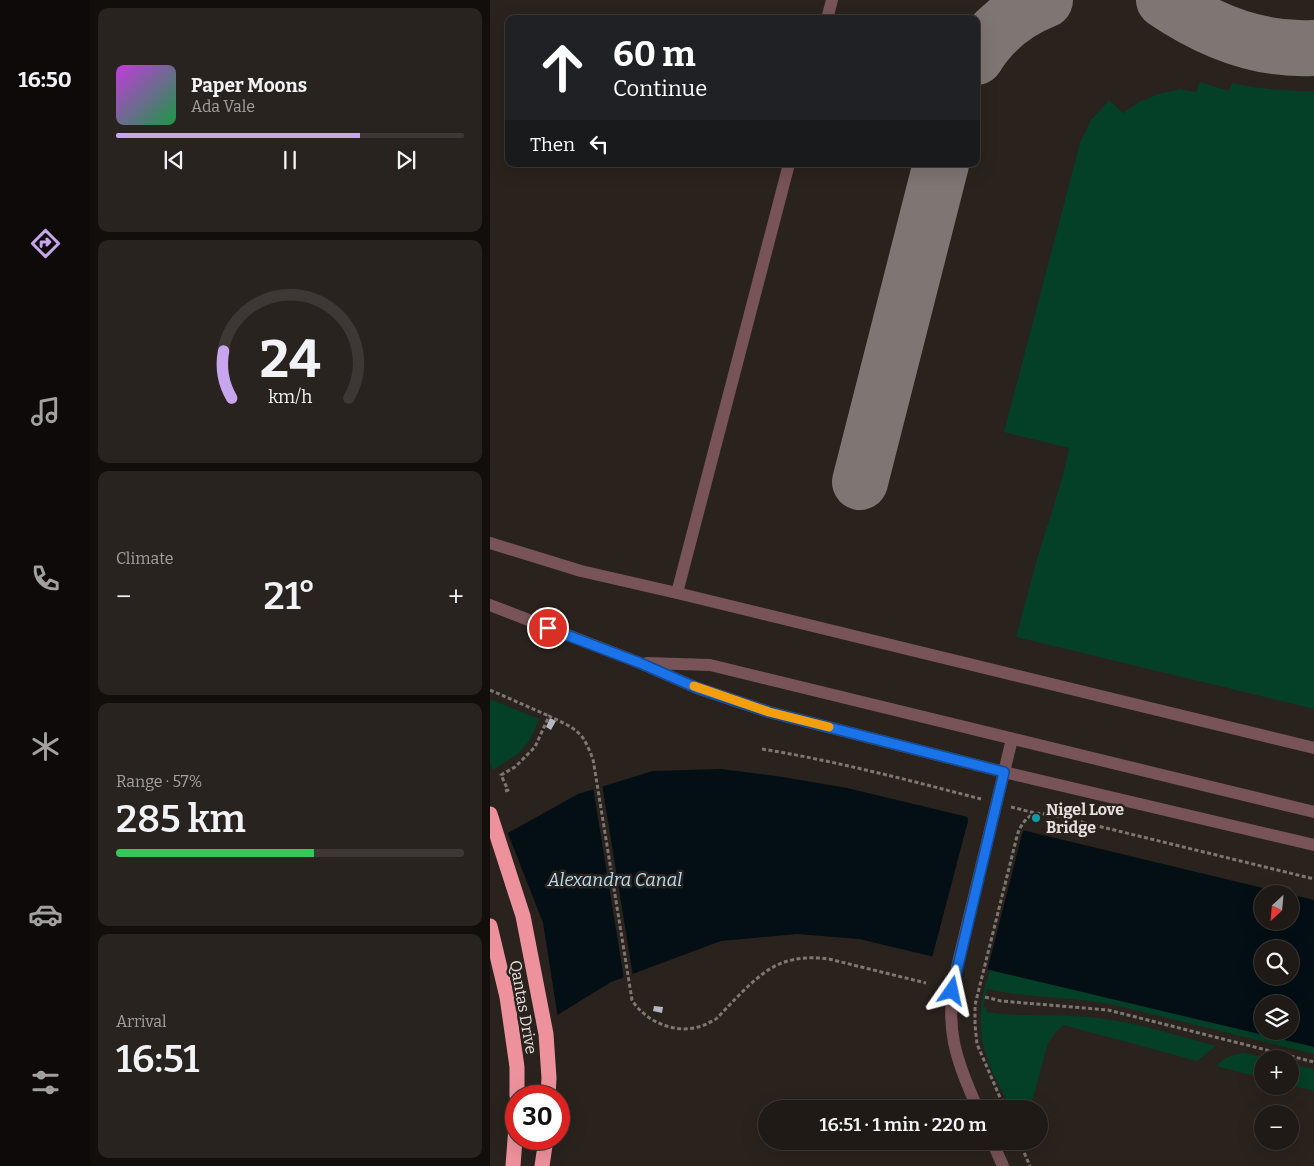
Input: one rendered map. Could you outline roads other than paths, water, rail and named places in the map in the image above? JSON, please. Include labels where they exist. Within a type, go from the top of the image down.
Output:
[{"type":"highway","points":[[490,814],[522,916],[546,1034],[549,1085]]},
{"type":"highway","name":"Qantas Drive","points":[[490,926],[507,997],[517,1067],[517,1085]]},
{"type":"highway","points":[[513,1166],[514,1150]]},
{"type":"highway","points":[[542,1166],[544,1150]]},
{"type":"street","points":[[828,15],[832,0]]},
{"type":"street","points":[[677,593],[788,167]]},
{"type":"street","points":[[490,543],[581,571],[1314,748]]},
{"type":"street","points":[[490,605],[640,663],[697,688],[769,712],[1004,772],[1314,845]]},
{"type":"street","points":[[640,663],[710,665],[1314,812]]},
{"type":"street","points":[[974,1100],[960,1068],[952,1035],[951,1004],[956,970],[1012,739]]},
{"type":"street","points":[[996,1150],[1003,1166]]},
{"type":"water","name":"Alexandra Canal","points":[[721,769],[783,777],[847,788],[1254,886],[1254,930],[1299,930],[1299,896],[1314,900],[1314,1047],[1285,1040],[1299,1040],[1299,995],[1254,995],[1254,1033],[859,939],[797,934],[721,941],[611,982],[495,1056],[497,839],[578,794],[653,771]]},
{"type":"place","name":"Nigel Love Bridge","points":[[1036,818]]}]
